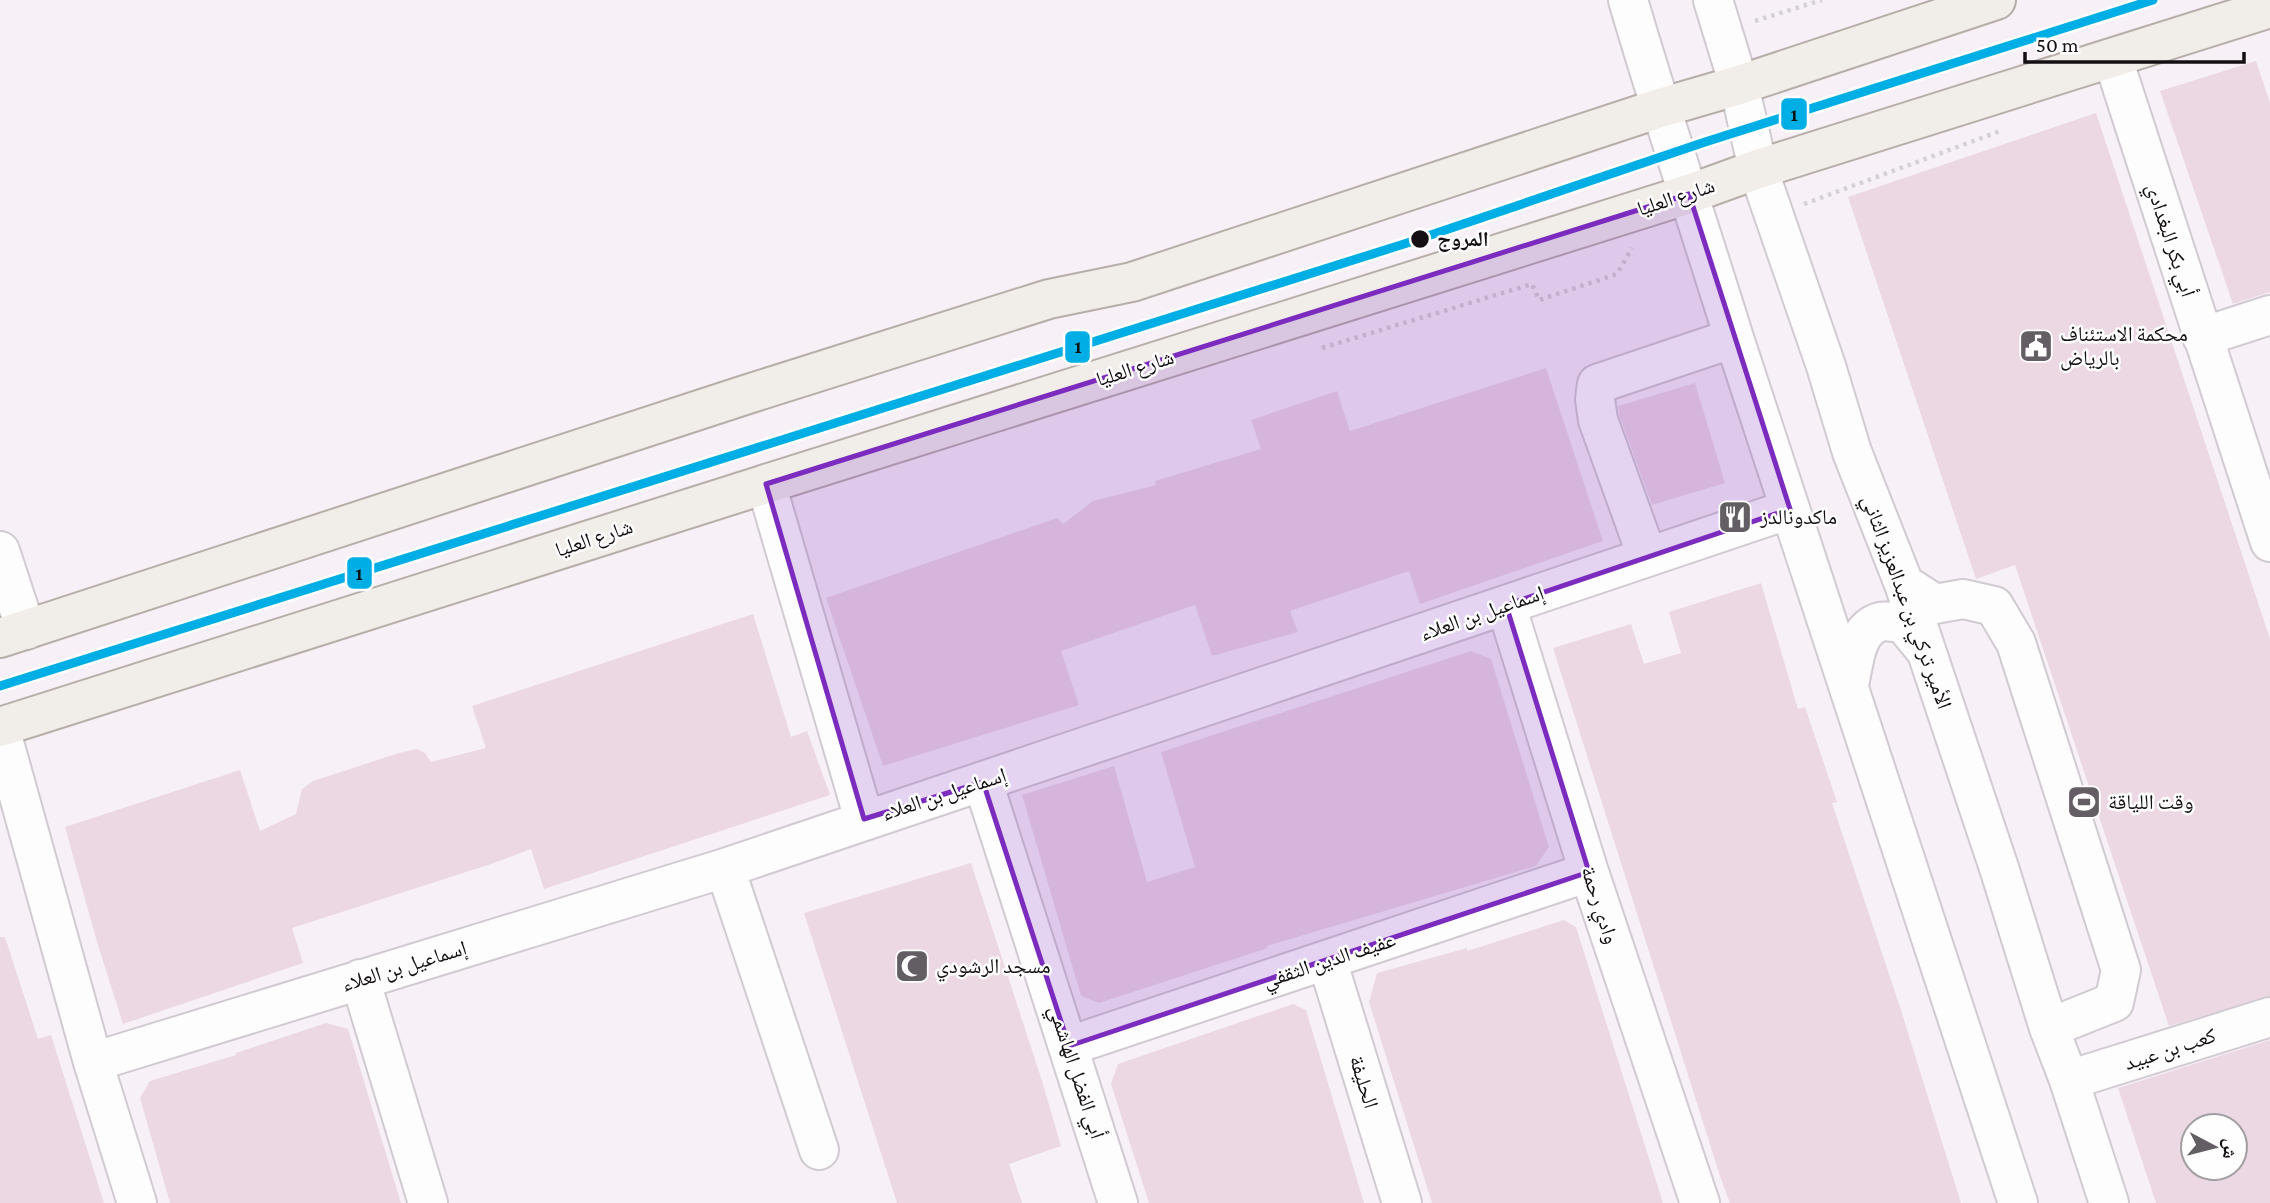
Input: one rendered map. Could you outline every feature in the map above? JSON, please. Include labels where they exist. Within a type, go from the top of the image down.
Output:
[{"type":"main road","points":[[13,634],[931,336],[1049,299],[1132,282],[1996,0]]},
{"type":"main road","name":"شارع العليا","points":[[0,728],[2270,8]]},
{"type":"street","points":[[1628,0],[1734,338],[2018,1203]]},
{"type":"street","name":"الأمير تركي بن عبدالعزيز الثاني","points":[[1718,17],[1739,85],[1758,169],[1788,211],[1826,366],[1852,452],[1904,584],[2109,1203]]},
{"type":"street","name":"أبي بكر البغدادي","points":[[2113,59],[2270,542]]},
{"type":"street","points":[[1702,235],[1717,200],[1743,196],[1788,211]]},
{"type":"street","points":[[2202,337],[2270,315]]},
{"type":"street","points":[[1647,556],[1598,420],[1595,399],[1597,384],[1734,338]]},
{"type":"street","points":[[766,484],[864,819]]},
{"type":"street","name":"إسماعيل بن العلاء","points":[[93,1062],[725,868],[1790,509]]},
{"type":"street","points":[[0,551],[13,634]]},
{"type":"street","points":[[1904,584],[1935,604],[1963,599],[1994,606],[2016,643],[2121,970],[2114,1002],[2049,1028]]},
{"type":"street","name":"وادي رحمة","points":[[1506,605],[1589,872],[1700,1203]]},
{"type":"street","points":[[1849,685],[1859,642],[1866,629],[1881,621],[1903,623],[1927,653]]},
{"type":"street","points":[[0,728],[93,1062],[137,1203]]},
{"type":"street","name":"أبي الفضل الهاشمي","points":[[983,782],[1118,1203]]},
{"type":"street","points":[[725,868],[819,1150]]},
{"type":"street","name":"عفيف الدين الثقفي","points":[[1069,1046],[1589,872]]},
{"type":"street","name":"الحليفة","points":[[1327,960],[1402,1203]]},
{"type":"street","points":[[360,979],[428,1203]]},
{"type":"street","name":"كعب بن عبيد","points":[[2069,1080],[2270,1017]]},
{"type":"path","points":[[1718,17],[1734,28],[1822,0]]},
{"type":"path","points":[[1788,211],[2006,129]]},
{"type":"path","points":[[1532,284],[1539,300],[1617,274],[1633,245]]},
{"type":"highlighted area","points":[[1689,194],[1790,509],[1506,605],[1589,872],[1069,1046],[983,782],[864,819],[766,484]]},
{"type":"building","points":[[2256,61],[2270,103],[2270,292],[2233,304],[2160,91]]},
{"type":"building","points":[[2096,113],[2270,639],[2270,996],[2169,1026],[2015,565],[1976,579],[1848,197]]},
{"type":"building","points":[[1546,368],[1603,541],[1420,604],[1409,571],[1290,611],[1298,632],[1212,656],[1195,605],[1061,651],[1079,705],[883,766],[826,598],[1057,518],[1063,524],[1093,501],[1156,485],[1155,481],[1261,449],[1251,420],[1337,391],[1350,431]]},
{"type":"building","points":[[1695,383],[1725,483],[1652,505],[1618,406]]},
{"type":"building","points":[[1761,583],[1798,709],[1805,707],[1837,802],[1832,803],[1900,1007],[1961,1203],[1730,1203],[1720,1176],[1553,648],[1631,624],[1644,664],[1681,653],[1669,612]]},
{"type":"building","points":[[753,614],[791,737],[807,731],[830,795],[544,889],[531,849],[292,928],[303,963],[123,1024],[65,827],[240,770],[260,831],[296,814],[302,789],[313,781],[417,749],[425,753],[431,762],[486,748],[472,706]]},
{"type":"building","points":[[1471,651],[1491,659],[1549,847],[1536,866],[1267,946],[1268,948],[1099,1003],[1081,996],[1022,795],[1114,766],[1147,882],[1195,867],[1161,752]]},
{"type":"building","points":[[971,863],[1061,1146],[1009,1164],[1022,1203],[897,1203],[804,913]]},
{"type":"building","points":[[1564,920],[1576,927],[1663,1203],[1432,1203],[1369,1002],[1377,973],[1467,948],[1467,951]]},
{"type":"building","points":[[0,937],[5,937],[38,1039],[51,1035],[104,1203],[0,1203]]},
{"type":"building","points":[[1293,1004],[1306,1010],[1364,1203],[1149,1203],[1111,1084],[1118,1064]]},
{"type":"building","points":[[326,1023],[348,1029],[401,1203],[170,1203],[140,1098],[150,1081],[236,1055]]},
{"type":"building","points":[[2270,1040],[2270,1203],[2156,1203],[2118,1088]]},
{"type":"transit line","name":"1","points":[[0,686],[1404,244],[1705,142],[2153,0]]},
{"type":"place","name":"المروج","points":[[1420,239]]},
{"type":"place","name":"محكمة الاستئناف بالرياض","points":[[2036,346]]},
{"type":"place","name":"ماكدونالدز","points":[[1735,517]]},
{"type":"place","name":"وقت اللياقة","points":[[2084,802]]},
{"type":"place","name":"مسجد الرشودي","points":[[912,966]]}]
